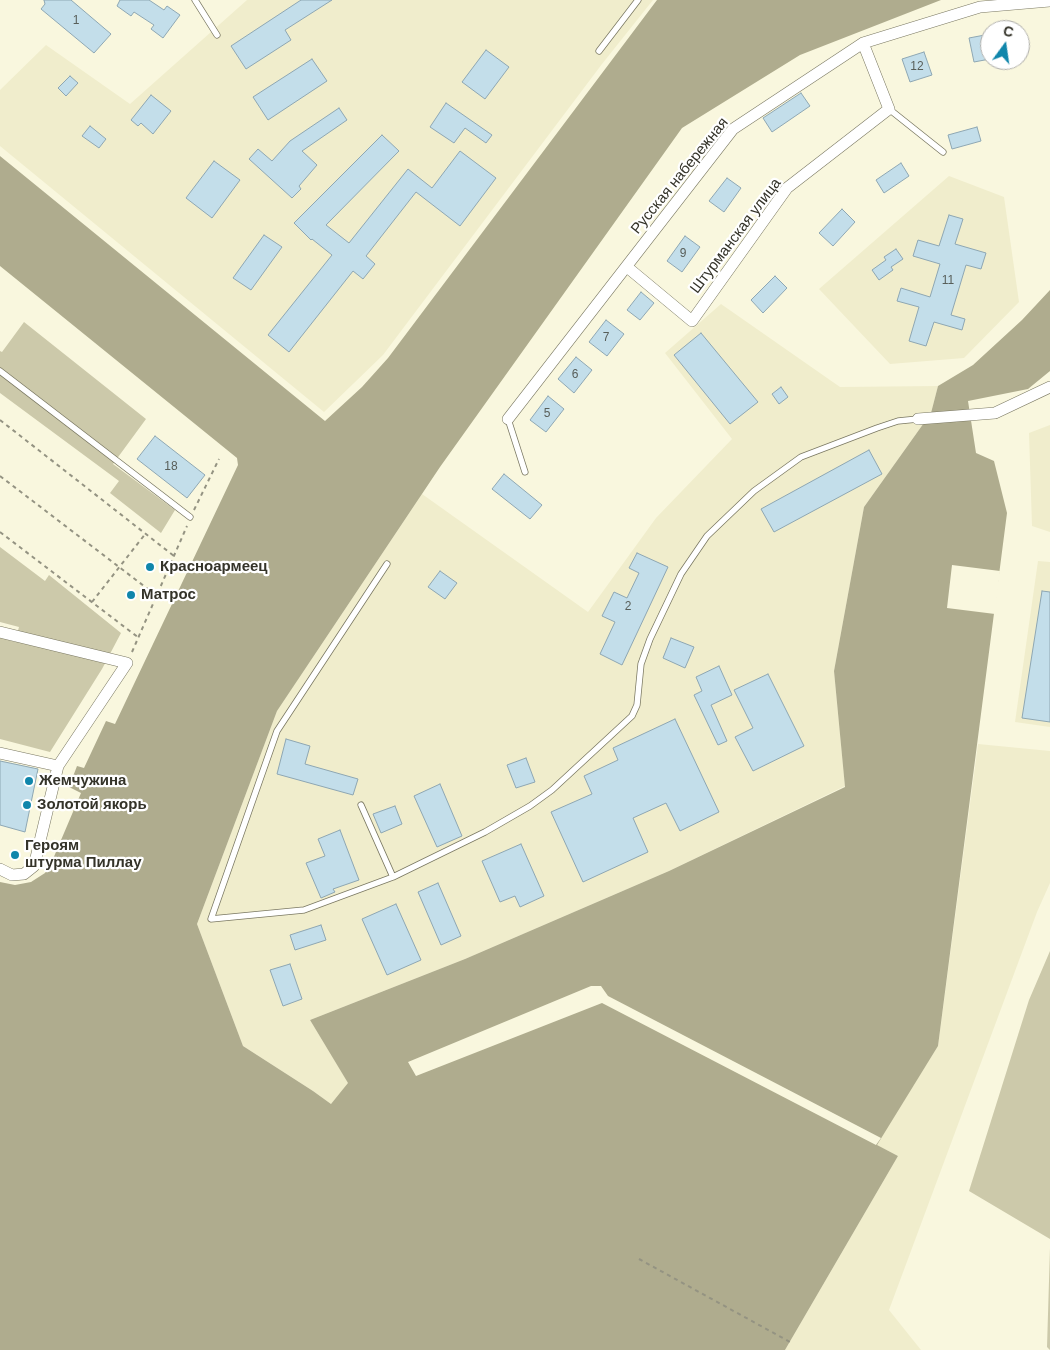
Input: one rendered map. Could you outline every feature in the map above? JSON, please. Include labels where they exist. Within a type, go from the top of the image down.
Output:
[{"type":"street","name":"Русская набережная","points":[[508,419],[733,129],[863,43],[980,7],[1050,1]]},
{"type":"street","points":[[863,43],[889,109]]},
{"type":"street","name":"Штурманская улица","points":[[627,267],[692,321],[787,188],[889,109]]},
{"type":"street","points":[[918,419],[995,413],[1050,386]]},
{"type":"street","points":[[0,632],[126,663],[58,766],[34,866],[24,874],[12,875],[0,869]]},
{"type":"street","points":[[0,753],[58,766]]},
{"type":"lane","points":[[195,0],[217,35]]},
{"type":"lane","points":[[599,51],[638,0]]},
{"type":"lane","points":[[889,109],[943,152]]},
{"type":"lane","points":[[0,371],[190,517]]},
{"type":"lane","points":[[508,419],[525,472]]},
{"type":"lane","points":[[387,564],[276,731],[211,919],[304,910],[393,877],[485,832],[530,806],[552,790],[632,716],[637,705],[641,664],[650,639],[681,574],[707,536],[754,491],[801,458],[876,428],[898,421],[918,419]]},
{"type":"lane","points":[[362,805],[393,877]]},
{"type":"path","points":[[0,420],[174,556]]},
{"type":"path","points":[[126,663],[139,638],[190,517],[219,459]]},
{"type":"path","points":[[0,476],[157,596]]},
{"type":"path","points":[[0,532],[139,638]]},
{"type":"path","points":[[92,602],[146,533]]},
{"type":"path","points":[[639,1259],[790,1342]]},
{"type":"shaded area","points":[[247,0],[653,0],[602,64],[383,355],[324,412],[0,146],[0,90],[46,45],[130,104]]},
{"type":"shaded area","points":[[657,0],[941,0],[800,55],[682,128],[440,467],[277,711],[197,924],[243,1046],[331,1104],[348,1083],[310,1020],[465,959],[669,871],[845,787],[834,671],[864,507],[931,413],[938,386],[973,365],[1022,320],[1050,290],[1050,371],[1028,389],[968,401],[976,453],[994,461],[1007,513],[938,1046],[877,1145],[898,1156],[785,1350],[0,1350],[0,882],[15,885],[31,882],[45,873],[50,866],[81,793],[69,787],[77,766],[84,768],[106,721],[115,724],[238,465],[237,458],[0,266],[0,156],[325,421],[362,387],[388,358]]},
{"type":"shaded area","points":[[949,176],[1004,197],[1019,302],[964,358],[890,364],[819,289]]},
{"type":"shaded area","points":[[721,304],[840,387],[938,386],[931,413],[864,507],[834,671],[845,786],[669,871],[465,959],[310,1020],[349,1084],[331,1104],[243,1046],[197,924],[277,711],[422,494],[588,612],[656,518],[732,439],[665,353]]},
{"type":"shaded area","points":[[24,322],[146,419],[113,464],[175,510],[161,533],[110,493],[119,481],[0,393],[0,351],[2,352]]},
{"type":"shaded area","points":[[1050,425],[1050,532],[1032,526],[1029,433]]},
{"type":"shaded area","points":[[0,547],[45,581],[49,575],[121,633],[102,669],[50,752],[0,739],[0,637],[15,642],[19,627],[0,622]]},
{"type":"shaded area","points":[[1038,561],[1050,562],[1050,727],[1015,722]]},
{"type":"shaded area","points":[[978,744],[1050,751],[1050,883],[1037,912],[889,1310],[921,1350],[785,1350],[898,1156],[876,1145],[938,1046]]},
{"type":"shaded area","points":[[1050,951],[1050,1239],[969,1191],[1029,1000]]},
{"type":"shaded area","points":[[1050,1248],[1050,1350],[1047,1347]]},
{"type":"pier","points":[[952,565],[1000,571],[995,614],[947,608]]},
{"type":"pier","points":[[591,986],[601,986],[608,996],[881,1138],[876,1145],[602,1003],[416,1076],[408,1062]]},
{"type":"building","points":[[44,0],[71,0],[111,34],[94,53],[41,9],[45,4]]},
{"type":"building","points":[[120,0],[149,0],[164,10],[167,6],[180,15],[163,38],[151,29],[154,25],[134,12],[131,16],[117,6]]},
{"type":"building","points":[[301,0],[332,0],[285,30],[291,40],[246,69],[231,46]]},
{"type":"building","points":[[980,36],[980,61],[974,62],[969,38]]},
{"type":"building","points":[[486,50],[509,67],[485,99],[462,82]]},
{"type":"building","points":[[924,52],[932,75],[910,82],[902,59]]},
{"type":"building","points":[[312,59],[327,81],[268,120],[253,97]]},
{"type":"building","points":[[70,76],[78,83],[66,96],[58,88]]},
{"type":"building","points":[[801,93],[810,106],[772,132],[763,118]]},
{"type":"building","points":[[151,95],[171,111],[153,134],[141,123],[138,126],[131,120]]},
{"type":"building","points":[[446,103],[492,135],[486,143],[465,128],[454,143],[430,127]]},
{"type":"building","points":[[339,108],[347,120],[302,151],[317,165],[299,186],[301,189],[292,198],[249,159],[258,149],[272,161],[290,141]]},
{"type":"building","points":[[90,126],[106,139],[99,148],[82,136]]},
{"type":"building","points":[[977,127],[981,141],[952,149],[948,135]]},
{"type":"building","points":[[382,135],[399,151],[326,225],[349,243],[408,169],[432,188],[460,151],[496,178],[460,226],[416,192],[366,256],[375,264],[363,279],[353,271],[289,352],[268,335],[332,255],[311,240],[294,223]]},
{"type":"building","points":[[214,161],[240,180],[212,218],[186,198]]},
{"type":"building","points":[[901,163],[909,176],[884,193],[876,180]]},
{"type":"building","points":[[727,178],[741,188],[724,212],[709,201]]},
{"type":"building","points":[[842,209],[855,222],[833,246],[819,233]]},
{"type":"building","points":[[949,215],[963,219],[955,244],[986,253],[981,269],[966,265],[951,315],[965,319],[962,330],[934,322],[926,346],[909,341],[919,307],[897,301],[901,288],[930,297],[940,264],[913,256],[918,240],[939,246]]},
{"type":"building","points":[[264,235],[282,247],[251,290],[233,278]]},
{"type":"building","points":[[685,236],[700,247],[682,272],[667,261]]},
{"type":"building","points":[[896,249],[903,259],[891,267],[893,270],[879,280],[872,270],[886,260],[884,257]]},
{"type":"building","points":[[775,276],[787,288],[763,313],[751,300]]},
{"type":"building","points":[[641,292],[654,303],[640,320],[627,310]]},
{"type":"building","points":[[606,320],[624,334],[607,356],[589,342]]},
{"type":"building","points":[[701,333],[758,402],[730,424],[674,355]]},
{"type":"building","points":[[576,357],[592,370],[574,393],[558,379]]},
{"type":"building","points":[[781,387],[788,397],[779,404],[772,394]]},
{"type":"building","points":[[548,396],[564,409],[546,432],[530,420]]},
{"type":"building","points":[[155,436],[205,475],[187,498],[137,459]]},
{"type":"building","points":[[869,450],[882,474],[774,532],[761,509]]},
{"type":"building","points":[[504,474],[542,505],[530,519],[492,489]]},
{"type":"building","points":[[637,553],[668,567],[622,665],[600,654],[615,622],[602,616],[614,592],[627,598],[639,573],[629,568]]},
{"type":"building","points":[[440,571],[457,583],[445,599],[428,587]]},
{"type":"building","points":[[1042,591],[1050,592],[1050,722],[1022,718]]},
{"type":"building","points":[[671,638],[694,647],[685,668],[663,658]]},
{"type":"building","points":[[719,666],[732,695],[711,705],[727,741],[718,745],[694,695],[702,691],[696,677]]},
{"type":"building","points":[[768,674],[804,746],[753,771],[735,737],[753,728],[734,690]]},
{"type":"building","points":[[675,719],[719,812],[680,831],[666,803],[633,818],[648,852],[583,882],[551,812],[592,794],[584,776],[618,760],[613,748]]},
{"type":"building","points":[[286,739],[310,746],[305,764],[358,779],[353,795],[277,774]]},
{"type":"building","points":[[526,758],[535,782],[516,788],[507,765]]},
{"type":"building","points":[[0,761],[38,769],[25,832],[0,825]]},
{"type":"building","points":[[440,784],[462,836],[437,847],[414,796]]},
{"type":"building","points":[[395,806],[402,824],[381,833],[373,814]]},
{"type":"building","points":[[340,830],[359,880],[333,889],[335,892],[321,898],[306,863],[325,856],[318,839]]},
{"type":"building","points":[[521,844],[544,896],[520,907],[515,896],[500,902],[482,861]]},
{"type":"building","points":[[438,883],[461,936],[441,945],[418,892]]},
{"type":"building","points":[[396,904],[421,960],[387,975],[362,919]]},
{"type":"building","points":[[321,925],[326,940],[295,950],[290,935]]},
{"type":"building","points":[[290,964],[302,999],[283,1006],[270,970]]},
{"type":"place","name":"Красноармеец","points":[[150,567]]},
{"type":"place","name":"Матрос","points":[[131,595]]},
{"type":"place","name":"Жемчужина","points":[[29,781]]},
{"type":"place","name":"Золотой якорь","points":[[27,805]]},
{"type":"place","name":"Героям штурма Пиллау","points":[[15,855]]}]
